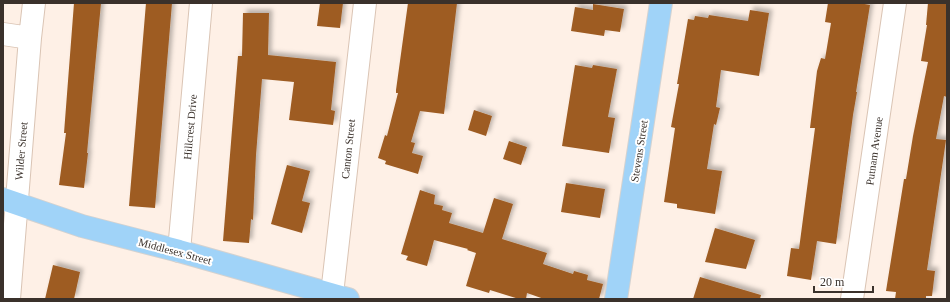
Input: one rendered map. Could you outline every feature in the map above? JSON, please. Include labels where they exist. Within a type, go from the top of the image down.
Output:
[{"type":"main road","name":"Stevens Street","points":[[616,299],[661,3]]},
{"type":"main road","name":"Middlesex Street","points":[[10,201],[82,226],[179,251],[340,297]]},
{"type":"street","name":"Wilder Street","points":[[9,299],[10,201],[34,3]]},
{"type":"street","name":"Hillcrest Drive","points":[[179,251],[201,3]]},
{"type":"street","name":"Canton Street","points":[[340,297],[365,3]]},
{"type":"street","name":"Putnam Avenue","points":[[852,299],[895,3]]},
{"type":"street","points":[[3,34],[30,38]]},
{"type":"building","points":[[74,3],[101,3],[84,188],[59,185],[66,133],[64,133]]},
{"type":"building","points":[[146,3],[172,3],[155,208],[129,206]]},
{"type":"building","points":[[320,3],[343,3],[340,28],[317,26]]},
{"type":"building","points":[[408,3],[457,3],[444,114],[420,111],[411,142],[415,143],[412,153],[423,156],[418,174],[385,164],[386,161],[378,158],[385,135],[387,136],[398,93],[396,93],[396,90]]},
{"type":"building","points":[[828,3],[859,3],[870,5],[856,92],[836,244],[817,241],[811,280],[787,276],[791,248],[799,249],[815,128],[810,128],[817,71],[821,58],[825,59],[831,23],[825,22]]},
{"type":"building","points":[[928,3],[947,3],[947,97],[944,96],[936,139],[946,140],[927,270],[935,271],[932,296],[926,296],[926,299],[895,299],[896,292],[886,291],[904,179],[906,179],[928,62],[921,61],[927,25]]},
{"type":"building","points":[[593,4],[624,9],[620,32],[605,30],[604,36],[571,31],[575,7],[593,10]]},
{"type":"building","points":[[750,10],[769,13],[759,76],[721,70],[716,107],[720,108],[716,125],[714,124],[707,169],[722,171],[715,214],[677,208],[677,204],[664,202],[675,128],[671,127],[679,84],[677,84],[688,19],[694,20],[695,16],[708,18],[709,15],[748,21]]},
{"type":"building","points":[[243,13],[269,13],[268,55],[336,62],[331,110],[335,111],[333,125],[289,120],[294,82],[262,79],[253,220],[251,219],[249,243],[223,241],[238,56],[242,56]]},
{"type":"building","points":[[575,65],[592,68],[593,65],[617,69],[608,117],[615,118],[609,153],[562,146]]},
{"type":"building","points":[[474,110],[492,116],[486,136],[468,130]]},
{"type":"building","points":[[509,141],[527,147],[521,165],[503,159]]},
{"type":"building","points":[[287,165],[310,171],[302,201],[310,203],[302,233],[271,224]]},
{"type":"building","points":[[566,183],[605,189],[600,218],[561,212]]},
{"type":"building","points":[[420,190],[435,195],[434,204],[443,206],[442,210],[452,213],[449,223],[483,233],[494,198],[513,204],[502,239],[547,253],[543,264],[573,274],[574,271],[588,275],[587,280],[603,284],[599,299],[544,299],[527,293],[526,299],[519,299],[490,290],[489,293],[466,286],[476,253],[467,250],[468,249],[434,240],[427,266],[406,260],[408,256],[401,254]]},
{"type":"building","points":[[715,228],[755,240],[746,269],[705,262]]},
{"type":"building","points":[[53,265],[80,272],[74,299],[45,299]]},
{"type":"building","points":[[700,277],[761,295],[760,299],[693,299]]}]
